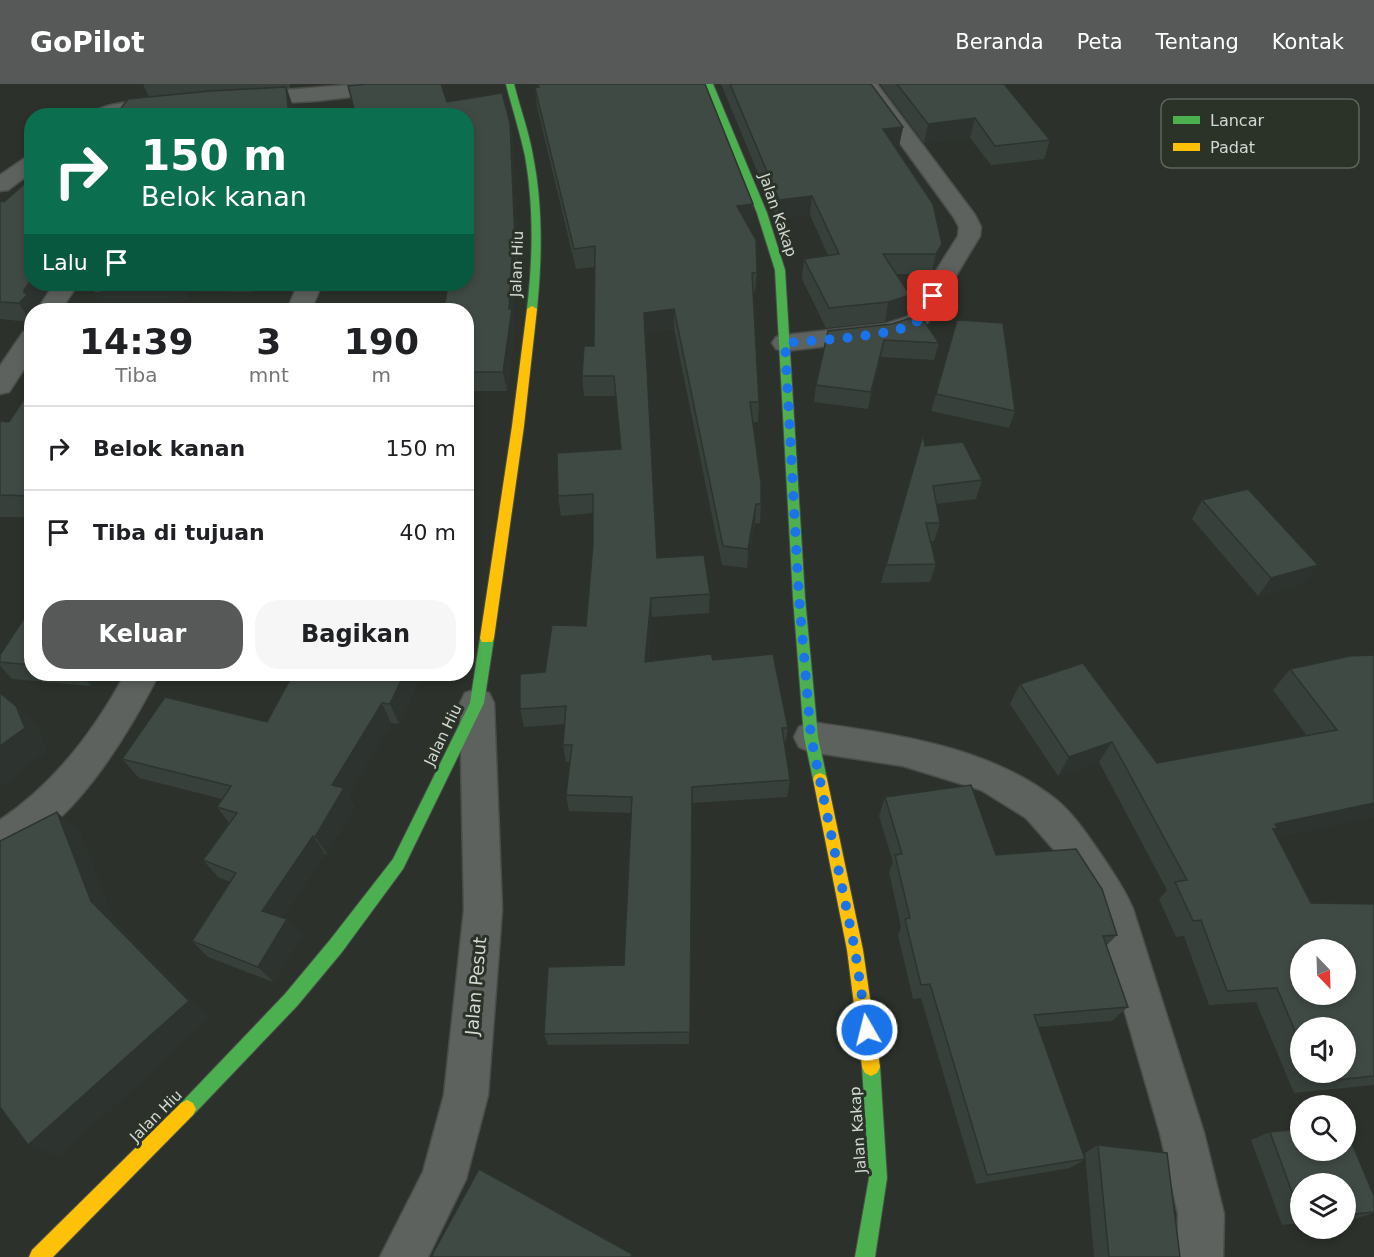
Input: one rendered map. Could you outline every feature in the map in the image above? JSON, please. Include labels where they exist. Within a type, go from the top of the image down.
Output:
[{"type":"street","points":[[227,100],[315,89],[413,84]]},
{"type":"street","name":"Jalan Hiu","points":[[39,1257],[226,1069],[291,1000],[336,946],[398,864],[477,703],[518,426],[535,288],[535,226],[529,157],[510,84]]},
{"type":"street","name":"Jalan Kakap","points":[[709,84],[762,213],[780,270],[799,598],[811,737],[855,950],[870,1050],[878,1178],[865,1257]]},
{"type":"street","points":[[785,343],[888,331],[916,322],[969,236],[970,227],[964,214],[893,122],[867,84]]},
{"type":"street","points":[[314,108],[315,89]]},
{"type":"street","points":[[136,108],[185,103]]},
{"type":"street","points":[[0,185],[24,168]]},
{"type":"street","points":[[0,386],[24,349]]},
{"type":"street","points":[[0,841],[16,832],[80,772],[125,707],[138,681]]},
{"type":"street","name":"Jalan Pesut","points":[[403,1257],[443,1179],[466,1095],[483,910],[477,703]]},
{"type":"street","points":[[811,737],[903,751],[992,778],[1038,807],[1076,848],[1114,909],[1182,1133],[1201,1214],[1200,1257]]},
{"type":"building","points":[[441,84],[447,102],[502,93],[510,123],[515,242],[513,242],[509,309],[512,309],[503,372],[474,372],[474,303],[445,303],[447,291],[474,291],[474,108],[354,108],[348,86]]},
{"type":"building","points":[[537,84],[705,84],[753,204],[737,206],[756,240],[757,272],[752,273],[759,402],[750,402],[761,483],[761,504],[756,504],[748,549],[723,546],[674,309],[644,313],[657,558],[704,555],[710,594],[651,598],[645,662],[711,654],[713,660],[773,654],[788,728],[782,728],[790,780],[692,787],[690,1032],[544,1034],[548,967],[624,965],[632,797],[566,795],[572,745],[563,745],[566,706],[520,709],[520,674],[545,672],[552,625],[586,626],[593,544],[593,494],[558,496],[557,453],[621,449],[614,376],[582,376],[584,346],[594,346],[595,246],[574,249],[535,88],[539,87]]},
{"type":"building","points":[[730,84],[871,84],[903,127],[883,129],[933,204],[942,244],[936,254],[883,254],[910,295],[888,302],[829,308],[804,259],[839,254],[812,196],[779,200]]},
{"type":"building","points":[[897,84],[1004,84],[1050,140],[995,146],[975,118],[928,124]]},
{"type":"building","points":[[286,87],[288,108],[121,108],[128,99]]},
{"type":"building","points":[[24,184],[24,293],[28,294],[19,303],[0,302],[0,201],[4,202]]},
{"type":"building","points":[[920,315],[939,343],[884,340],[871,392],[816,385],[828,331],[892,324]]},
{"type":"building","points":[[957,320],[1003,323],[1015,411],[936,394]]},
{"type":"building","points":[[24,399],[24,496],[0,495],[0,421],[9,422]]},
{"type":"building","points":[[923,435],[925,446],[963,442],[982,480],[933,486],[940,523],[926,523],[936,564],[886,565]]},
{"type":"building","points":[[1248,489],[1318,565],[1271,578],[1202,500]]},
{"type":"building","points":[[24,618],[24,664],[0,662],[0,655]]},
{"type":"building","points":[[1374,655],[1374,803],[1275,824],[1278,828],[1273,829],[1311,903],[1374,904],[1374,1076],[1356,1078],[1356,1017],[1290,1017],[1290,1019],[1277,988],[1227,991],[1201,920],[1193,921],[1175,882],[1187,880],[1112,742],[1069,757],[1020,684],[1083,663],[1157,763],[1337,730],[1290,669],[1350,656]]},
{"type":"building","points":[[289,681],[401,681],[390,704],[382,703],[332,785],[344,788],[315,837],[313,836],[262,911],[287,919],[258,967],[192,941],[236,873],[203,860],[237,813],[217,807],[231,786],[122,759],[165,697],[267,722]]},
{"type":"building","points":[[0,693],[16,706],[25,728],[0,746]]},
{"type":"building","points":[[971,785],[996,855],[1076,849],[1102,889],[1117,935],[1103,936],[1128,1007],[1034,1015],[1085,1159],[987,1175],[930,984],[921,985],[905,919],[910,918],[895,855],[902,854],[885,797]]},
{"type":"building","points":[[57,812],[91,901],[189,1001],[28,1145],[0,1107],[0,841]]},
{"type":"building","points":[[1290,1130],[1290,1161],[1356,1161],[1356,1153],[1374,1196],[1374,1212],[1356,1214],[1356,1173],[1290,1173],[1290,1187],[1270,1132]]},
{"type":"building","points":[[1098,1145],[1167,1153],[1180,1257],[1109,1257]]},
{"type":"building","points":[[479,1169],[632,1254],[631,1257],[434,1257],[432,1255]]},
{"type":"traffic: fast","points":[[510,84],[525,138],[534,192],[536,252],[532,309]]},
{"type":"traffic: fast","points":[[709,84],[762,213],[780,270],[799,598],[811,737],[820,779]]},
{"type":"traffic: fast","points":[[187,1109],[291,1000],[336,946],[398,864],[477,703],[487,638]]},
{"type":"traffic: fast","points":[[865,1257],[878,1178],[871,1067]]},
{"type":"traffic: slow","points":[[487,638],[518,426],[532,309]]},
{"type":"traffic: slow","points":[[820,779],[855,950],[871,1067]]},
{"type":"traffic: slow","points":[[39,1257],[187,1109]]},
{"type":"route","points":[[867,1030],[855,950],[811,737],[799,598],[785,343],[888,331],[905,326],[916,322],[933,296]]}]
